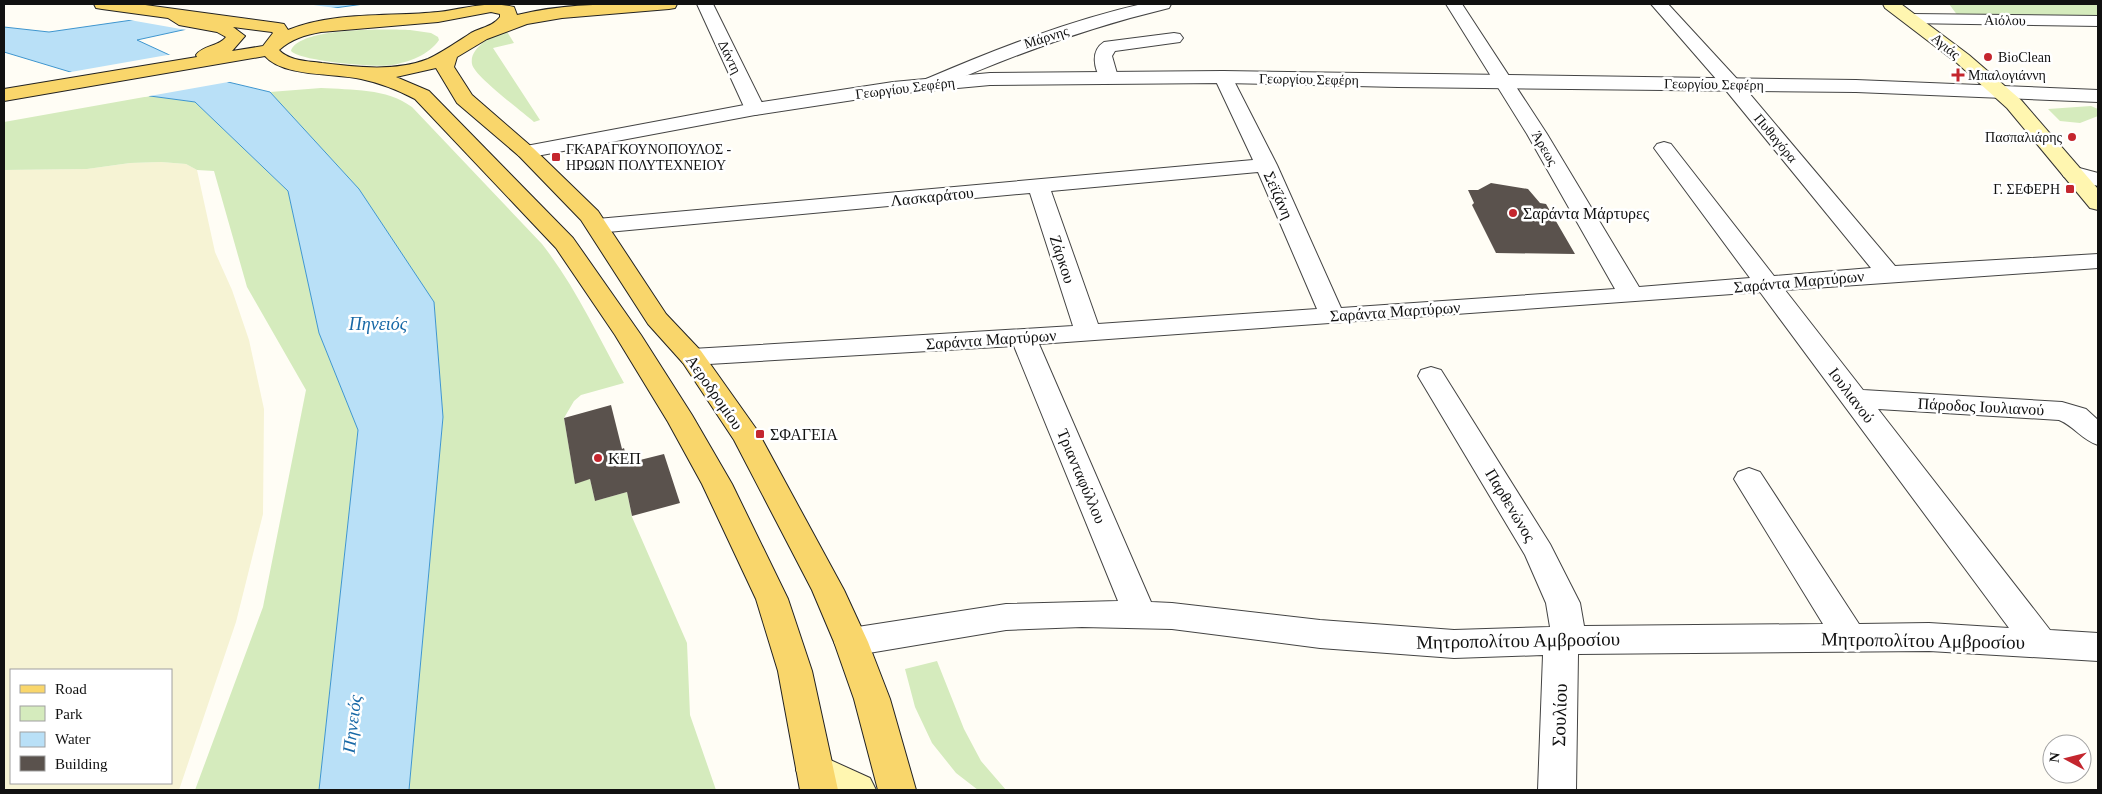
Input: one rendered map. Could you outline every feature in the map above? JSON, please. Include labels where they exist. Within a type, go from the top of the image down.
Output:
[{"type":"main road","points":[[102,4],[172,13],[277,33]]},
{"type":"main road","points":[[4,95],[120,76],[208,58],[277,33],[350,23],[448,16],[482,5],[516,4]]},
{"type":"main road","points":[[361,73],[406,70],[436,62],[476,37],[523,19],[555,14],[669,4]]},
{"type":"main road","name":"Αγιάς","points":[[1891,4],[2000,91],[2025,116],[2098,203]]},
{"type":"main road","points":[[482,5],[503,8],[508,11],[509,16],[502,26]]},
{"type":"main road","points":[[253,8],[277,33]]},
{"type":"main road","points":[[172,13],[185,21],[222,28],[235,35],[237,38],[228,46],[208,58]]},
{"type":"main road","points":[[300,15],[350,23]]},
{"type":"main road","points":[[397,20],[439,25],[460,32],[463,38],[453,52]]},
{"type":"main road","points":[[277,33],[272,55],[284,62],[361,73],[400,84],[422,95],[565,243],[628,335],[682,422],[717,484],[772,599],[796,671],[817,780],[857,790]]},
{"type":"main road","name":"Αεροδρομίου","points":[[453,52],[446,59],[445,67],[464,99],[526,152],[581,206],[598,226],[657,319],[692,358],[746,438],[828,590],[851,642],[872,699],[897,790]]},
{"type":"main road","points":[[4,111],[284,62]]},
{"type":"street","name":"Δάντη","points":[[705,4],[755,109]]},
{"type":"street","name":"Μάρνης","points":[[933,83],[1036,40],[1106,18],[1163,4]]},
{"type":"street","name":"Άρεως","points":[[1454,4],[1505,81],[1631,296]]},
{"type":"street","name":"Πυθαγόρα","points":[[1659,4],[1731,84],[1889,274]]},
{"type":"street","name":"Αιόλου","points":[[1912,19],[2098,21]]},
{"type":"street","points":[[1110,77],[1103,56],[1104,50],[1110,46],[1174,38]]},
{"type":"street","name":"Γεωργίου Σεφέρη","points":[[526,152],[755,109],[933,83],[990,79],[1222,77],[1731,84],[2000,91],[2095,97]]},
{"type":"street","name":"Σεϊζάνη","points":[[1222,77],[1266,165],[1332,315]]},
{"type":"street","name":"Ιουλιανού","points":[[1664,148],[2039,642]]},
{"type":"street","name":"Λασκαράτου","points":[[598,226],[815,208],[1038,185],[1266,165]]},
{"type":"street","points":[[2072,172],[2098,180]]},
{"type":"street","name":"Ζάρκου","points":[[1038,185],[1088,333]]},
{"type":"street","name":"Σαράντα Μαρτύρων","points":[[692,358],[1631,296],[1889,274],[2098,261]]},
{"type":"street","name":"Τριανταφύλλου","points":[[1024,337],[1140,615]]},
{"type":"street","name":"Παρθενώνος","points":[[1431,376],[1539,552],[1563,603],[1568,631],[1561,640]]},
{"type":"street","name":"Πάροδος Ιουλιανού","points":[[1854,399],[2062,411],[2076,416],[2098,435]]},
{"type":"street","points":[[1749,479],[1850,638]]},
{"type":"street","name":"Μητροπολίτου Αμβροσίου","points":[[851,642],[1006,617],[1140,615],[1213,620],[1320,634],[1407,642],[1454,644],[1561,640],[1930,637],[2098,647]]},
{"type":"street","name":"Σουλίου","points":[[1557,790],[1561,640]]},
{"type":"shaded area","points":[[161,162],[186,164],[197,170],[215,252],[232,290],[249,340],[264,409],[263,514],[236,622],[179,790],[4,790],[4,170],[87,169],[130,163]]},
{"type":"green space","points":[[1949,4],[2098,4],[2098,16],[1958,16]]},
{"type":"green space","points":[[383,29],[431,33],[438,37],[439,40],[424,54],[392,65],[356,65],[323,61],[297,55],[291,51],[297,43],[309,37],[326,34]]},
{"type":"green space","points":[[506,30],[514,43],[493,48],[540,120],[534,122],[481,77],[472,64],[474,52],[483,42]]},
{"type":"green space","points":[[321,88],[380,93],[391,96],[412,107],[542,244],[586,312],[624,383],[581,395],[574,401],[564,418],[575,483],[590,479],[595,501],[627,492],[632,517],[687,643],[690,715],[716,790],[409,790],[443,417],[434,302],[359,189],[270,92]]},
{"type":"green space","points":[[150,96],[195,102],[288,191],[319,333],[358,430],[319,790],[195,790],[263,607],[306,390],[247,287],[214,171],[197,170],[186,164],[161,162],[130,163],[87,169],[4,170],[4,122]]},
{"type":"green space","points":[[2091,106],[2098,109],[2098,116],[2080,123],[2060,121],[2048,109]]},
{"type":"green space","points":[[937,661],[964,729],[981,761],[1006,790],[978,790],[956,773],[932,743],[915,707],[905,669]]},
{"type":"water","name":"Πηνειός","points":[[243,4],[364,4],[201,26],[137,40],[228,82],[270,92],[359,189],[434,302],[443,417],[409,790],[319,790],[358,430],[319,333],[288,191],[195,102],[150,96],[4,52],[4,27],[49,32]]},
{"type":"pier","points":[[226,4],[306,4],[343,9],[192,31],[124,19]]},
{"type":"pier","points":[[173,54],[234,81],[144,97],[65,73]]},
{"type":"building","name":"Σαράντα Μάρτυρες","points":[[1491,183],[1528,189],[1540,203],[1546,204],[1575,254],[1496,253],[1472,205],[1474,203],[1468,190],[1478,190]]},
{"type":"building","name":"ΚΕΠ","points":[[611,405],[622,449],[624,448],[628,463],[664,454],[680,503],[632,516],[627,492],[595,501],[590,479],[575,484],[564,418]]},
{"type":"place","name":"BioClean","points":[[1988,57]]},
{"type":"place","name":"Μπαλογιάννη","points":[[1958,75]]},
{"type":"place","name":"Πασπαλιάρης","points":[[2072,137]]},
{"type":"place","name":"ΓΚΑΡΑΓΚΟΥΝΟΠΟΥΛΟΣ - ΗΡΩΩΝ ΠΟΛΥΤΕΧΝΕΙΟΥ","points":[[556,157]]},
{"type":"place","name":"Γ. ΣΕΦΕΡΗ","points":[[2070,189]]},
{"type":"place","name":"Σαράντα Μάρτυρες","points":[[1513,213]]},
{"type":"place","name":"ΣΦΑΓΕΙΑ","points":[[760,434]]},
{"type":"place","name":"ΚΕΠ","points":[[598,458]]}]
